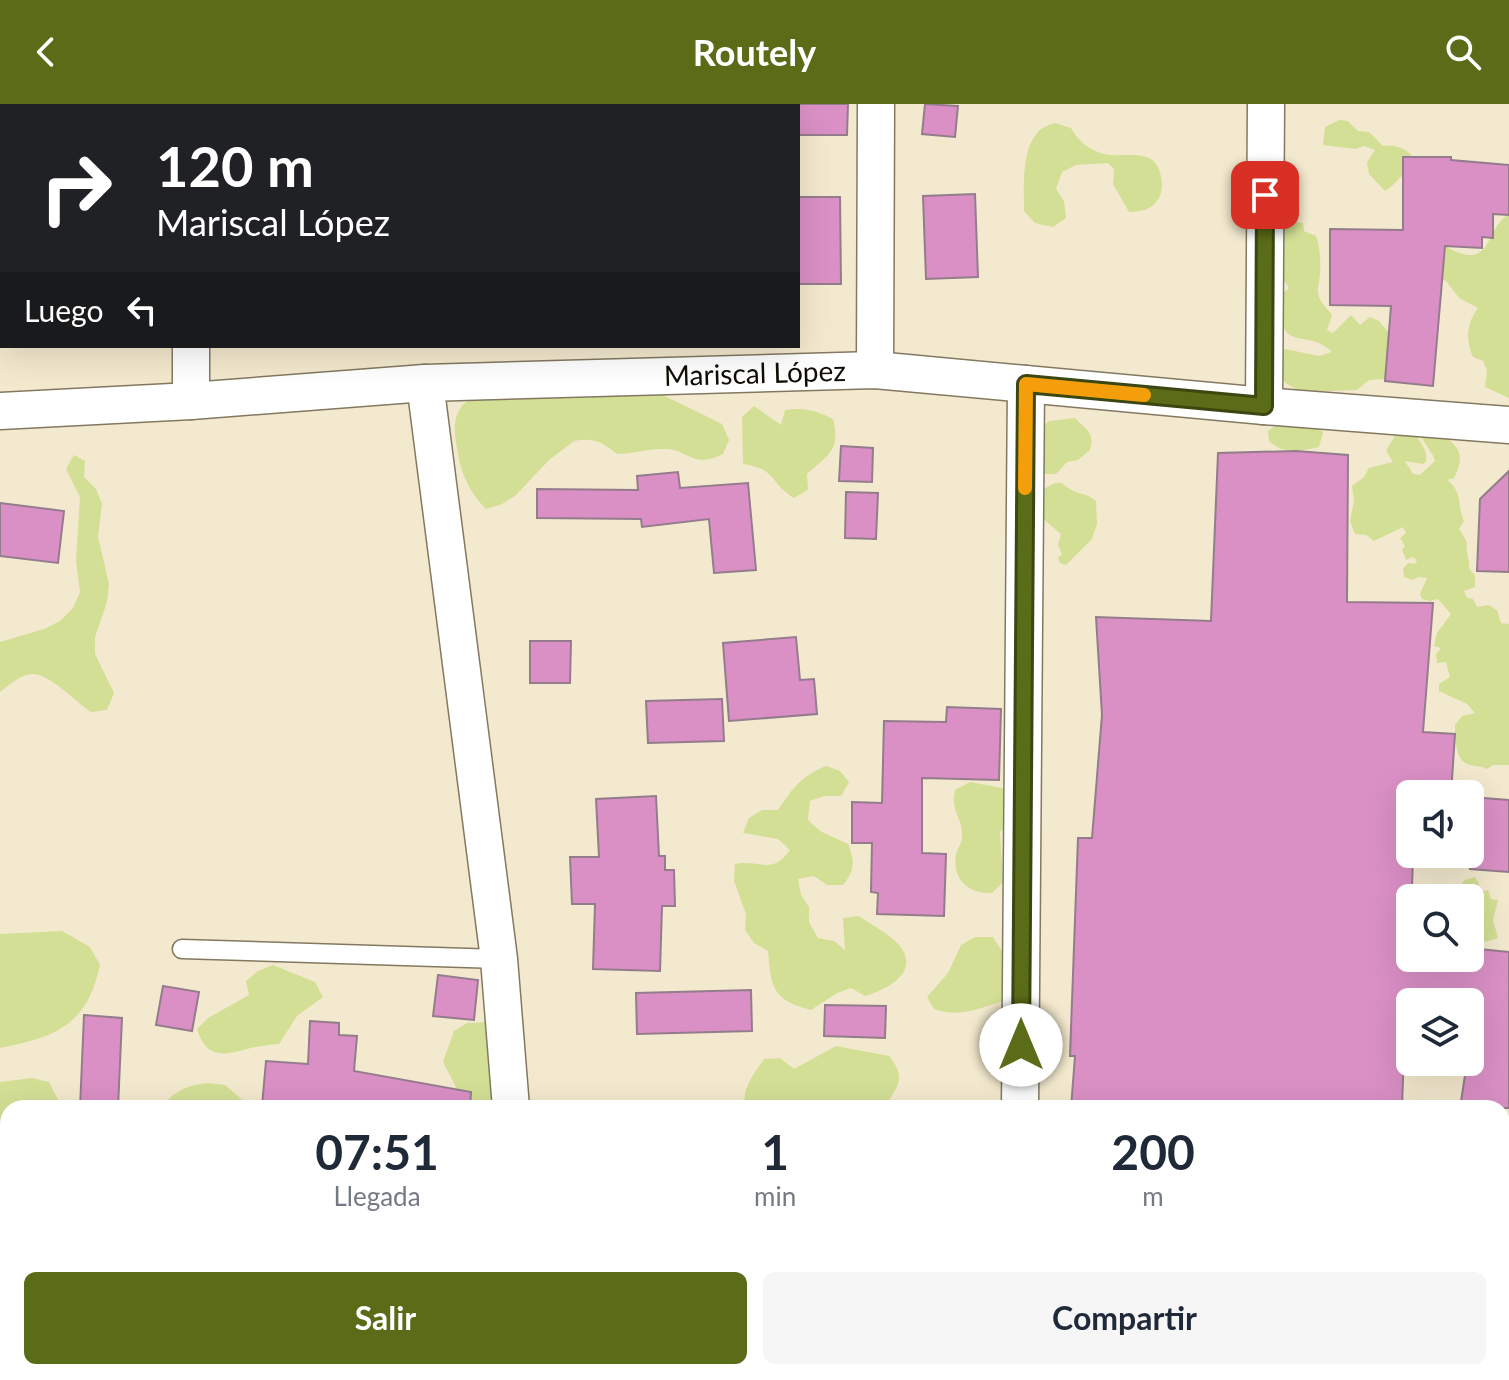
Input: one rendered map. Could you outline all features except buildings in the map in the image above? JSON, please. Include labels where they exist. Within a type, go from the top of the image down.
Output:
[{"type":"street","points":[[875,370],[876,104]]},
{"type":"street","points":[[1264,406],[1266,104]]},
{"type":"street","points":[[191,348],[191,401]]},
{"type":"street","name":"Mariscal López","points":[[0,411],[191,401],[425,383],[875,370],[1509,425]]},
{"type":"street","points":[[425,383],[499,959],[510,1100]]},
{"type":"street","points":[[1020,1100],[1026,384]]},
{"type":"lane","points":[[182,949],[499,959]]},
{"type":"green space","points":[[1339,120],[1348,121],[1358,131],[1369,132],[1383,146],[1395,146],[1407,151],[1413,157],[1410,171],[1385,191],[1369,174],[1367,162],[1375,150],[1364,146],[1355,149],[1323,145],[1325,127]]},
{"type":"green space","points":[[1055,123],[1071,128],[1084,144],[1099,152],[1138,155],[1153,161],[1162,183],[1157,201],[1148,209],[1129,212],[1113,184],[1114,169],[1108,163],[1076,165],[1062,172],[1056,189],[1064,201],[1066,218],[1053,227],[1035,223],[1024,211],[1026,159],[1038,132]]},
{"type":"green space","points":[[1509,214],[1509,398],[1485,387],[1487,370],[1483,361],[1473,357],[1470,351],[1468,331],[1478,308],[1459,298],[1447,282],[1436,275],[1441,244],[1458,253],[1479,253]]},
{"type":"green space","points":[[1289,222],[1303,223],[1304,231],[1316,236],[1320,265],[1318,293],[1332,315],[1327,330],[1333,333],[1351,315],[1360,325],[1370,317],[1379,321],[1393,338],[1385,379],[1369,380],[1357,390],[1302,392],[1280,377],[1278,355],[1285,349],[1319,356],[1332,352],[1322,345],[1288,334],[1283,326],[1282,294],[1289,288],[1276,269],[1280,226]]},
{"type":"green space","points":[[618,384],[656,392],[722,424],[729,440],[723,454],[703,460],[671,449],[617,454],[597,442],[574,441],[549,460],[515,496],[502,504],[486,509],[475,497],[462,470],[455,435],[455,423],[462,406],[493,392],[523,388],[563,390],[589,398]]},
{"type":"green space","points":[[754,406],[781,425],[785,410],[792,409],[810,410],[833,419],[834,445],[807,474],[808,490],[794,498],[762,469],[743,464],[742,417]]},
{"type":"green space","points":[[1075,418],[1090,435],[1090,450],[1078,460],[1067,462],[1056,474],[1042,474],[1042,427],[1049,421]]},
{"type":"green space","points":[[1314,422],[1323,432],[1319,447],[1287,450],[1269,441],[1268,431],[1279,423]]},
{"type":"green space","points":[[1439,431],[1456,447],[1460,457],[1454,478],[1447,480],[1458,494],[1464,521],[1459,529],[1467,542],[1469,568],[1475,576],[1475,587],[1464,591],[1477,607],[1488,605],[1497,610],[1501,623],[1509,624],[1509,765],[1493,765],[1487,769],[1467,764],[1458,752],[1455,725],[1462,716],[1475,713],[1467,704],[1439,691],[1439,684],[1450,677],[1446,662],[1437,663],[1436,654],[1441,648],[1434,646],[1437,633],[1451,614],[1438,599],[1422,599],[1420,594],[1427,578],[1412,580],[1404,577],[1403,569],[1417,560],[1412,557],[1406,560],[1402,549],[1405,546],[1400,538],[1406,533],[1403,527],[1374,541],[1366,535],[1355,534],[1350,521],[1354,501],[1352,486],[1364,477],[1369,468],[1393,462],[1386,451],[1396,434],[1415,434],[1422,444],[1426,462],[1405,461],[1413,474],[1420,475],[1435,461],[1420,432]]},
{"type":"green space","points":[[74,455],[85,461],[84,477],[96,489],[102,504],[98,537],[109,584],[107,602],[95,637],[95,654],[114,693],[107,710],[91,712],[40,675],[24,676],[0,692],[0,642],[60,621],[73,608],[80,592],[76,561],[80,497],[66,469]]},
{"type":"green space","points":[[1055,483],[1062,483],[1096,501],[1097,524],[1092,539],[1066,565],[1060,563],[1058,558],[1062,554],[1058,545],[1061,534],[1046,521],[1039,508],[1038,492]]},
{"type":"green space","points":[[826,766],[840,771],[849,782],[841,796],[824,796],[810,801],[808,820],[820,831],[848,844],[853,865],[843,885],[827,885],[814,876],[798,879],[801,895],[809,907],[809,922],[818,938],[834,941],[845,950],[843,918],[859,916],[895,941],[906,960],[901,976],[885,988],[865,996],[851,988],[811,1010],[788,1002],[776,990],[770,974],[768,951],[754,943],[745,930],[746,914],[734,881],[735,864],[771,865],[783,858],[790,850],[778,839],[743,833],[749,818],[762,810],[778,810],[798,784]]},
{"type":"green space","points":[[970,782],[1002,788],[1014,805],[1012,821],[1000,832],[1003,882],[992,893],[969,888],[960,878],[955,864],[962,831],[954,805],[955,790]]},
{"type":"green space","points":[[1475,877],[1479,884],[1462,884]]},
{"type":"green space","points":[[1488,890],[1491,899],[1498,900],[1493,920],[1498,938],[1484,942],[1484,891]]},
{"type":"green space","points":[[62,931],[90,947],[100,965],[87,1002],[66,1025],[52,1033],[0,1048],[0,934]]},
{"type":"green space","points":[[975,937],[993,937],[1005,956],[1010,999],[963,1012],[934,1009],[927,997],[948,973],[961,945]]},
{"type":"green space","points":[[273,965],[315,982],[323,997],[297,1016],[279,1044],[230,1053],[210,1050],[197,1029],[208,1018],[249,995],[246,981],[258,971]]},
{"type":"green space","points":[[491,1022],[490,1070],[497,1100],[465,1100],[443,1062],[454,1031],[467,1023]]},
{"type":"green space","points":[[836,1046],[889,1056],[899,1076],[889,1100],[745,1100],[752,1076],[764,1059],[780,1058],[794,1069]]},
{"type":"green space","points":[[32,1078],[49,1082],[58,1100],[0,1100],[0,1082]]},
{"type":"green space","points":[[194,1085],[225,1085],[243,1100],[168,1100]]},
{"type":"slow traffic","points":[[1025,488],[1026,384],[1144,395]]},
{"type":"route","points":[[1021,1045],[1026,384],[1264,406],[1265,195]]}]
